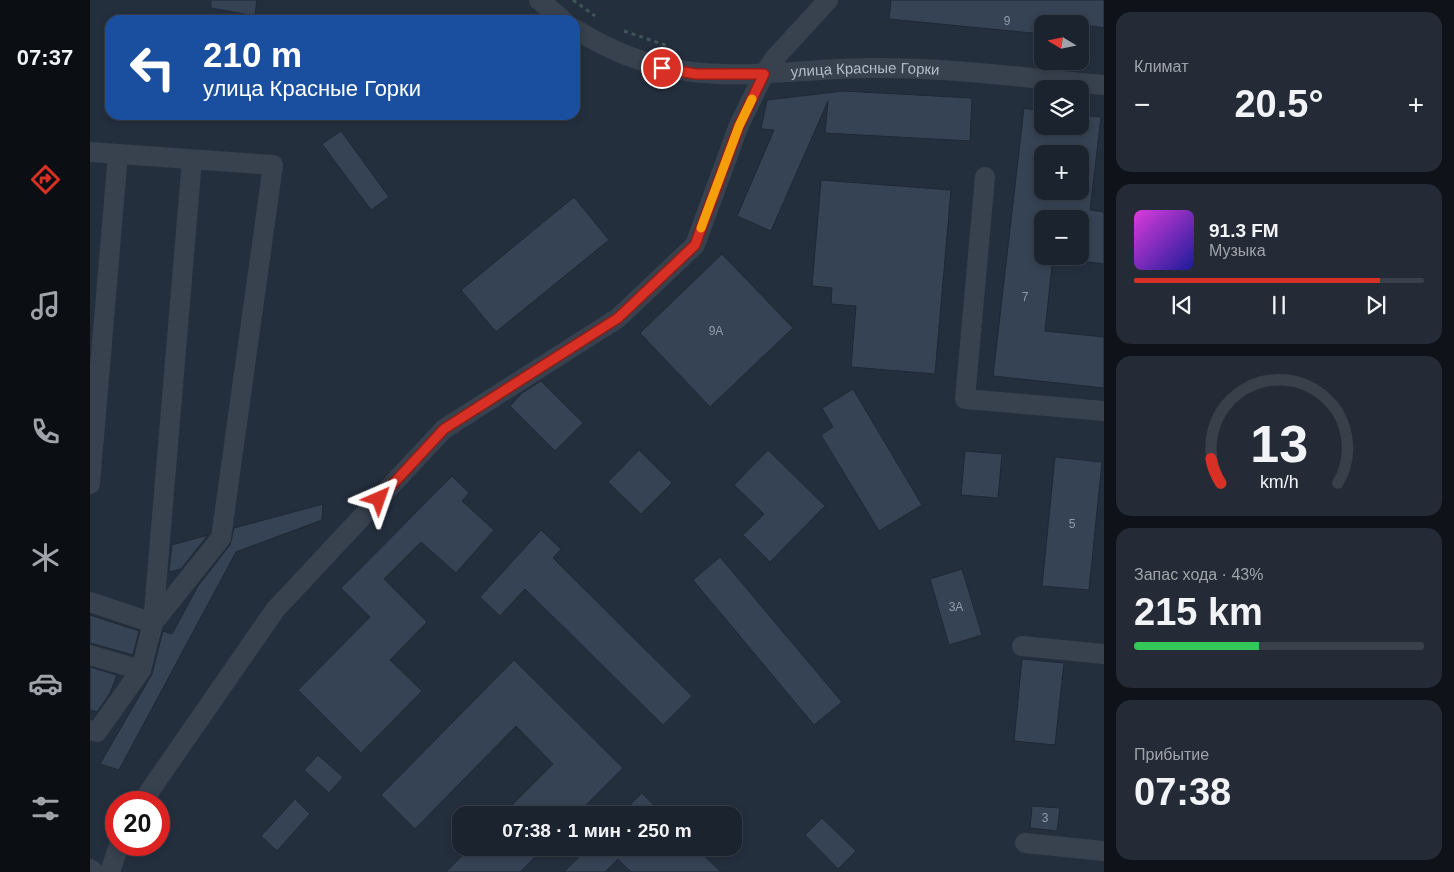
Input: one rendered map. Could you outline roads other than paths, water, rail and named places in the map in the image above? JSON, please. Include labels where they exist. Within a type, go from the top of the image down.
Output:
[{"type":"street","points":[[540,0],[557,15]]},
{"type":"street","points":[[150,791],[276,610],[444,429],[618,318],[695,245],[739,126],[764,74],[774,59],[828,0]]},
{"type":"street","name":"улица Красные Горки","points":[[580,32],[629,58],[662,68],[696,74],[764,74],[870,68],[971,73],[1104,85]]},
{"type":"street","points":[[90,152],[272,166],[221,538],[153,623]]},
{"type":"street","points":[[90,484],[118,154]]},
{"type":"street","points":[[90,730],[97,732],[140,670],[153,623],[192,160]]},
{"type":"street","points":[[985,177],[965,399],[1104,412]]},
{"type":"street","points":[[90,602],[153,623]]},
{"type":"street","points":[[1022,646],[1104,654]]},
{"type":"street","points":[[90,655],[140,670]]},
{"type":"street","points":[[1025,843],[1104,851]]},
{"type":"street","points":[[110,872],[115,856]]},
{"type":"street","points":[[90,869],[94,872]]}]
